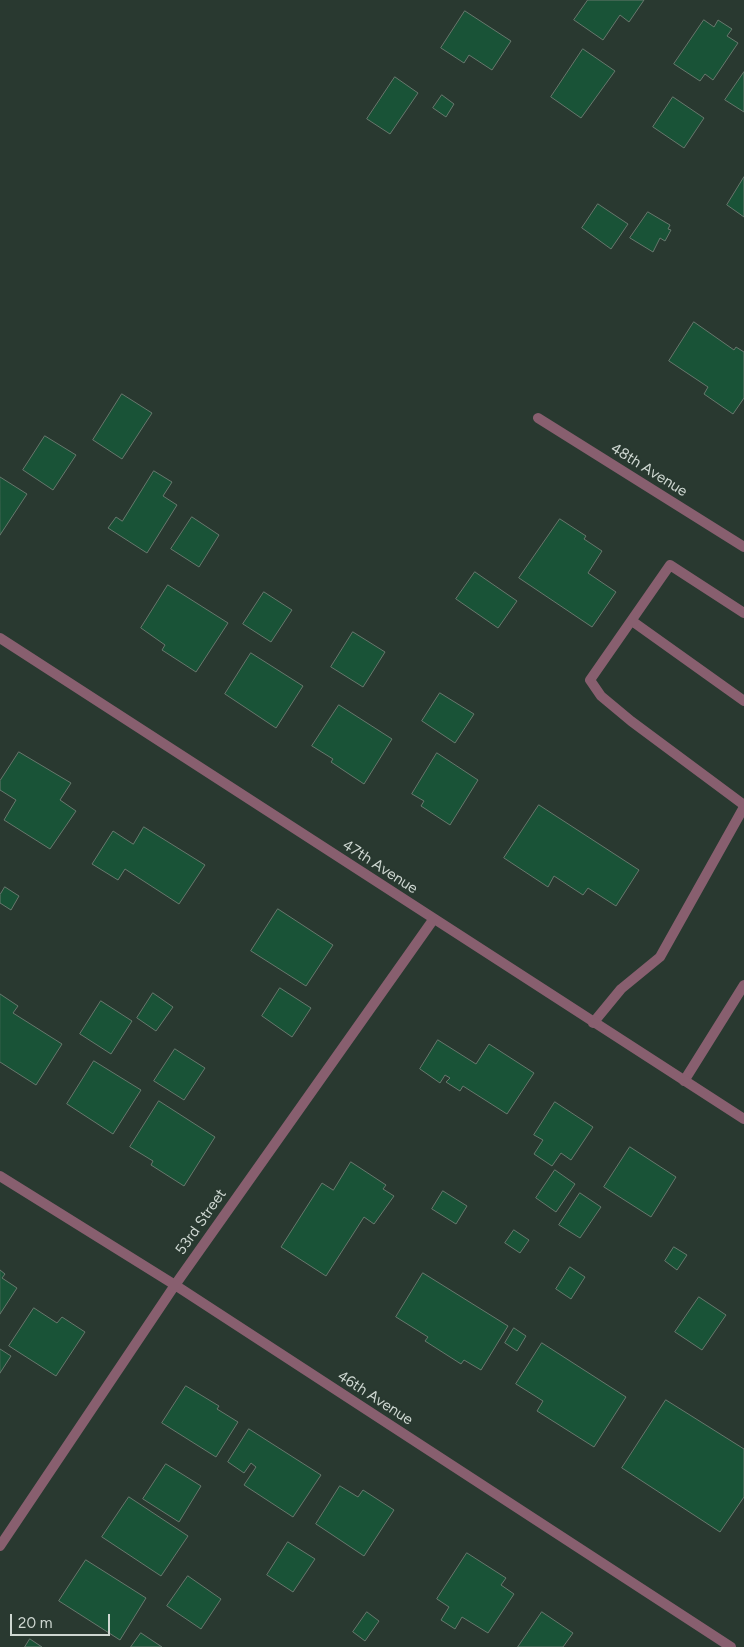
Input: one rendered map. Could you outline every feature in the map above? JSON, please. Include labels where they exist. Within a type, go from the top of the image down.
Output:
[{"type":"street","name":"48th Avenue","points":[[538,418],[744,548]]},
{"type":"street","points":[[593,1023],[621,989],[660,957],[744,806],[631,722],[601,696],[590,680],[670,565],[744,613]]},
{"type":"street","points":[[632,621],[744,701]]},
{"type":"street","name":"47th Avenue","points":[[0,638],[433,920],[744,1119]]},
{"type":"street","name":"53rd Street","points":[[0,1546],[175,1286],[433,920]]},
{"type":"street","points":[[684,1081],[744,985]]},
{"type":"street","name":"46th Avenue","points":[[0,1176],[175,1286],[732,1647]]},
{"type":"building","points":[[588,0],[644,0],[629,22],[620,15],[603,40],[574,20]]},
{"type":"building","points":[[465,11],[511,41],[492,70],[469,55],[464,63],[441,48]]},
{"type":"building","points":[[704,20],[714,27],[718,20],[732,29],[727,36],[738,43],[713,80],[705,74],[700,81],[674,64]]},
{"type":"building","points":[[583,49],[615,71],[581,118],[551,97]]},
{"type":"building","points":[[744,72],[744,112],[725,100]]},
{"type":"building","points":[[395,77],[418,93],[390,134],[367,119]]},
{"type":"building","points":[[442,95],[454,104],[446,117],[433,108]]},
{"type":"building","points":[[673,97],[704,118],[684,148],[653,127]]},
{"type":"building","points":[[744,177],[744,217],[727,205]]},
{"type":"building","points":[[598,204],[628,224],[611,249],[582,228]]},
{"type":"building","points":[[648,212],[670,225],[668,229],[671,230],[665,241],[660,238],[653,252],[630,238]]},
{"type":"building","points":[[694,322],[734,350],[736,347],[744,352],[744,398],[733,414],[704,394],[708,387],[669,361]]},
{"type":"building","points":[[122,394],[152,413],[122,459],[93,440]]},
{"type":"building","points":[[45,436],[76,455],[53,490],[23,470]]},
{"type":"building","points":[[154,471],[172,482],[163,496],[177,505],[147,553],[108,528],[116,517],[122,521]]},
{"type":"building","points":[[0,477],[27,494],[0,535]]},
{"type":"building","points":[[192,517],[219,535],[199,567],[171,549]]},
{"type":"building","points":[[560,519],[586,536],[584,539],[602,551],[588,573],[616,592],[592,627],[519,578]]},
{"type":"building","points":[[475,572],[517,601],[498,628],[456,599]]},
{"type":"building","points":[[168,585],[228,623],[196,672],[162,650],[165,645],[141,628]]},
{"type":"building","points":[[264,592],[292,610],[271,642],[243,624]]},
{"type":"building","points":[[353,632],[385,652],[363,687],[331,667]]},
{"type":"building","points":[[251,653],[303,686],[276,728],[225,694]]},
{"type":"building","points":[[440,693],[474,714],[455,743],[422,721]]},
{"type":"building","points":[[339,705],[392,739],[364,784],[331,762],[333,759],[312,746]]},
{"type":"building","points":[[19,752],[71,783],[60,800],[76,811],[50,849],[4,820],[16,800],[0,790],[0,781]]},
{"type":"building","points":[[437,753],[478,780],[450,825],[421,806],[424,801],[412,794]]},
{"type":"building","points":[[539,805],[639,870],[616,906],[588,888],[583,895],[554,876],[548,887],[504,858]]},
{"type":"building","points":[[144,827],[205,865],[179,904],[125,869],[118,880],[92,864],[113,831],[133,844]]},
{"type":"building","points":[[5,887],[19,896],[11,910],[0,903],[0,895]]},
{"type":"building","points":[[278,909],[333,945],[306,986],[251,951]]},
{"type":"building","points":[[280,988],[311,1008],[292,1037],[262,1016]]},
{"type":"building","points":[[153,993],[173,1007],[156,1031],[137,1018]]},
{"type":"building","points":[[0,994],[18,1006],[13,1013],[62,1044],[36,1085],[0,1062]]},
{"type":"building","points":[[101,1001],[132,1021],[111,1054],[80,1034]]},
{"type":"building","points":[[438,1040],[476,1064],[489,1044],[534,1073],[507,1114],[463,1086],[460,1091],[446,1082],[450,1078],[445,1075],[440,1083],[420,1069]]},
{"type":"building","points":[[175,1049],[205,1068],[184,1100],[154,1081]]},
{"type":"building","points":[[94,1061],[141,1090],[113,1134],[67,1104]]},
{"type":"building","points":[[159,1101],[215,1137],[184,1186],[151,1165],[153,1161],[130,1147]]},
{"type":"building","points":[[555,1102],[593,1127],[571,1160],[561,1153],[552,1166],[534,1154],[543,1140],[534,1135]]},
{"type":"building","points":[[630,1147],[676,1177],[651,1217],[604,1187]]},
{"type":"building","points":[[351,1162],[386,1185],[383,1189],[394,1196],[374,1224],[364,1217],[326,1276],[281,1247],[322,1183],[333,1190]]},
{"type":"building","points":[[555,1170],[575,1184],[556,1212],[536,1198]]},
{"type":"building","points":[[443,1191],[467,1206],[456,1224],[432,1209]]},
{"type":"building","points":[[580,1193],[601,1207],[580,1238],[559,1225]]},
{"type":"building","points":[[514,1230],[529,1240],[520,1253],[505,1243]]},
{"type":"building","points":[[674,1247],[687,1255],[677,1270],[665,1261]]},
{"type":"building","points":[[570,1267],[585,1277],[571,1299],[556,1289]]},
{"type":"building","points":[[0,1270],[5,1274],[2,1278],[17,1288],[0,1314]]},
{"type":"building","points":[[423,1273],[508,1326],[481,1370],[464,1360],[461,1364],[425,1341],[428,1337],[396,1317]]},
{"type":"building","points":[[699,1297],[726,1315],[702,1350],[675,1332]]},
{"type":"building","points":[[34,1308],[57,1323],[62,1317],[85,1332],[56,1376],[9,1346]]},
{"type":"building","points":[[514,1328],[526,1336],[517,1351],[505,1343]]},
{"type":"building","points":[[542,1343],[626,1397],[594,1447],[537,1411],[543,1401],[516,1384]]},
{"type":"building","points":[[0,1349],[11,1356],[0,1373]]},
{"type":"building","points":[[186,1386],[219,1406],[217,1409],[238,1422],[216,1457],[162,1423]]},
{"type":"building","points":[[666,1400],[744,1449],[744,1497],[720,1532],[622,1468]]},
{"type":"building","points":[[249,1429],[321,1475],[293,1517],[244,1485],[256,1467],[251,1463],[244,1473],[228,1462]]},
{"type":"building","points":[[166,1464],[201,1486],[179,1522],[143,1499]]},
{"type":"building","points":[[340,1486],[358,1497],[363,1490],[394,1510],[364,1556],[316,1524]]},
{"type":"building","points":[[129,1497],[188,1536],[161,1576],[102,1537]]},
{"type":"building","points":[[288,1542],[315,1559],[293,1592],[267,1575]]},
{"type":"building","points":[[467,1553],[506,1578],[501,1585],[514,1594],[488,1633],[462,1617],[455,1629],[441,1620],[449,1607],[437,1599]]},
{"type":"building","points":[[86,1560],[146,1598],[120,1640],[59,1601]]},
{"type":"building","points":[[188,1576],[221,1599],[201,1629],[167,1606]]},
{"type":"building","points":[[367,1612],[379,1621],[365,1641],[353,1632]]},
{"type":"building","points":[[542,1612],[573,1633],[563,1647],[518,1647]]},
{"type":"building","points":[[141,1633],[162,1647],[131,1647]]},
{"type":"building","points":[[30,1639],[42,1647],[25,1647]]}]
